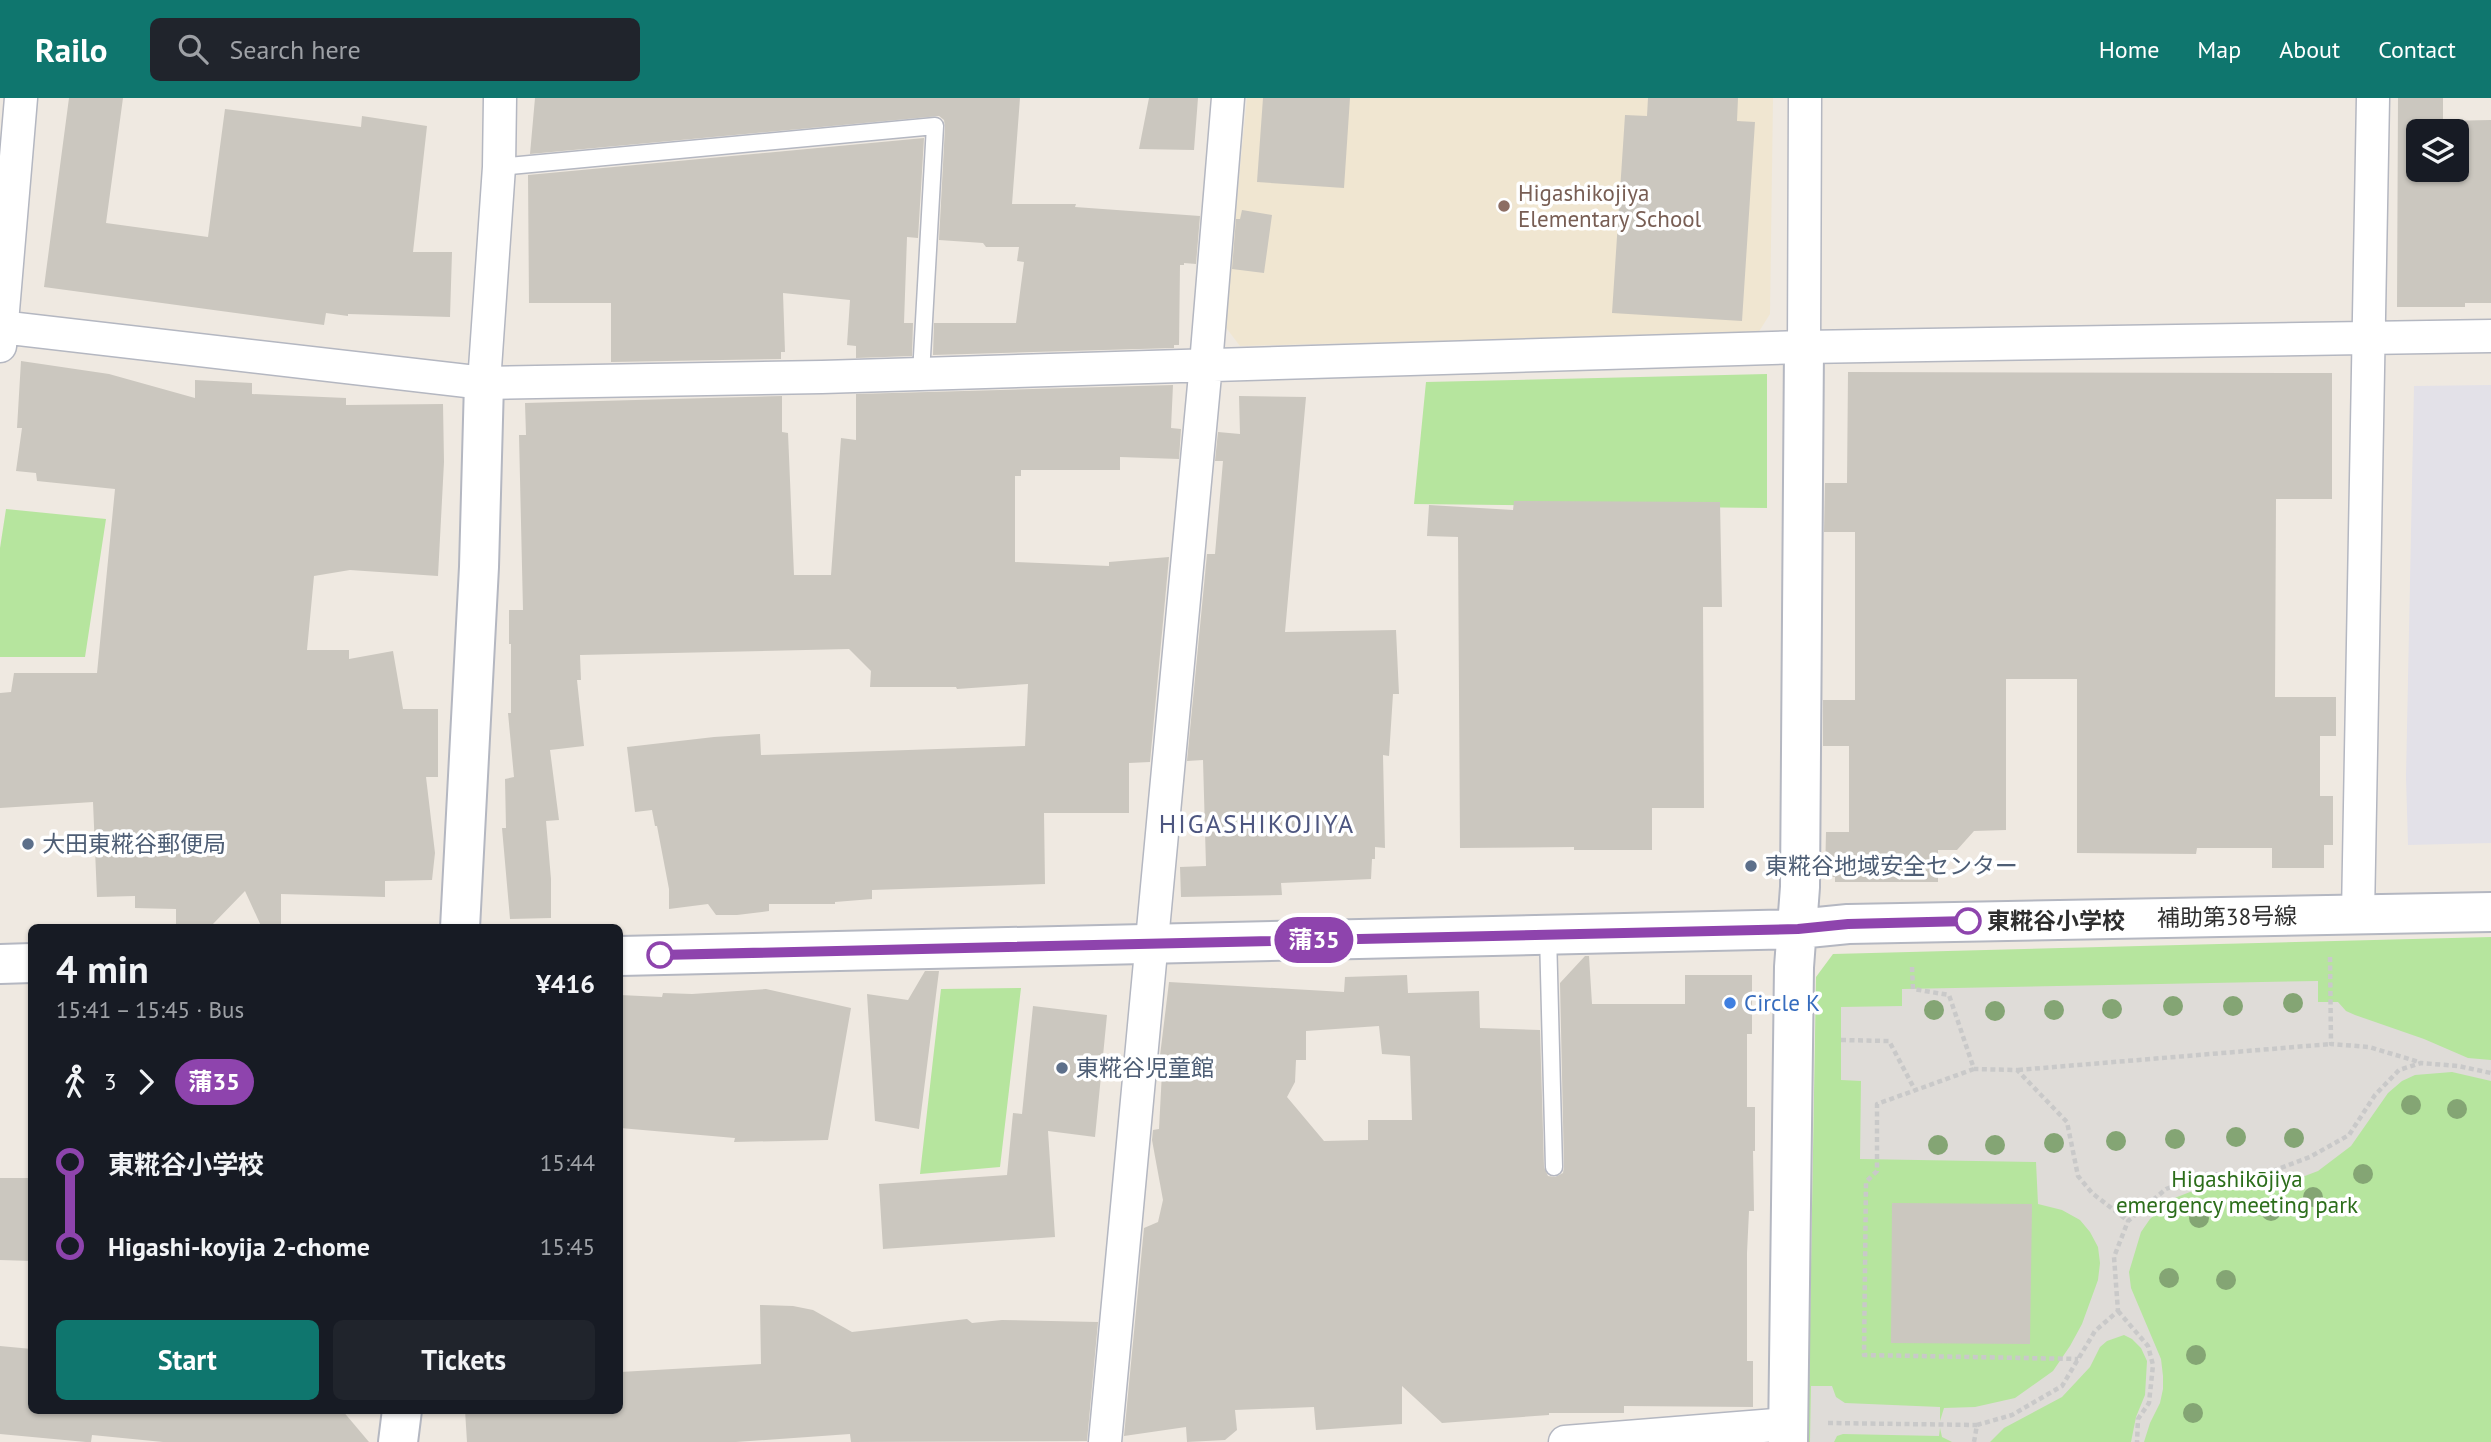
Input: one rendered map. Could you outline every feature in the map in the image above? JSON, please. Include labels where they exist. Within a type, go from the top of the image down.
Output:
[{"type":"street","points":[[21,98],[1,334],[484,383],[921,374],[1804,347],[2491,336]]},
{"type":"street","points":[[460,924],[479,567],[484,383],[499,167],[500,98]]},
{"type":"street","points":[[1105,1442],[1206,365],[1228,98]]},
{"type":"street","points":[[1565,1442],[1800,1429],[1794,967],[1798,929],[1805,98]]},
{"type":"street","points":[[2358,915],[2373,98]]},
{"type":"street","name":"補助第38号線","points":[[623,956],[1798,929],[1848,924],[2491,912]]},
{"type":"street","points":[[0,964],[28,964]]},
{"type":"street","points":[[398,1442],[402,1414]]},
{"type":"lane","points":[[499,167],[935,126],[921,374]]},
{"type":"lane","points":[[1548,934],[1554,1167]]},
{"type":"path","points":[[2330,957],[2331,1044]]},
{"type":"path","points":[[1912,967],[1913,989],[1949,995],[1974,1069]]},
{"type":"path","points":[[1841,1040],[1889,1041],[1915,1090]]},
{"type":"path","points":[[2078,1359],[1864,1355],[1866,1182],[1877,1171],[1877,1104],[1974,1069],[2017,1070],[2331,1044],[2369,1047],[2421,1063],[2458,1066],[2491,1073]]},
{"type":"path","points":[[2137,1442],[2138,1419],[2149,1403],[2153,1365],[2148,1346],[2118,1311],[2115,1257],[2127,1221],[2166,1189],[2206,1174],[2262,1175],[2310,1157],[2348,1135],[2375,1095],[2399,1070],[2421,1063]]},
{"type":"path","points":[[2017,1070],[2067,1122],[2078,1176],[2092,1193],[2127,1221]]},
{"type":"path","points":[[1800,1429],[1976,1425],[2012,1415],[2062,1386],[2095,1331],[2118,1311]]},
{"type":"path","points":[[1974,1442],[1976,1425]]},
{"type":"shaded area","name":"Higashikojiya Elementary School","points":[[1247,98],[1773,98],[1770,314],[1758,333],[1240,346],[1224,325]]},
{"type":"shaded area","points":[[2491,385],[2491,843],[2408,845],[2406,777],[2414,386]]},
{"type":"shaded area","points":[[2318,981],[2318,1002],[2338,1002],[2346,1011],[2355,1015],[2424,1039],[2468,1058],[2491,1060],[2491,1081],[2452,1072],[2415,1075],[2402,1081],[2388,1093],[2351,1146],[2318,1171],[2297,1179],[2190,1192],[2172,1199],[2150,1219],[2141,1232],[2129,1272],[2131,1288],[2161,1359],[2163,1376],[2160,1403],[2144,1442],[2131,1442],[2136,1417],[2145,1395],[2147,1361],[2141,1348],[2124,1335],[2107,1341],[2100,1347],[2090,1367],[2062,1397],[2004,1428],[1990,1442],[1952,1442],[1942,1437],[1940,1428],[1939,1436],[1843,1434],[1837,1436],[1834,1442],[1810,1442],[1811,1386],[1832,1386],[1836,1397],[1845,1403],[1940,1407],[1940,1421],[1944,1408],[1975,1407],[2015,1398],[2053,1371],[2070,1346],[2082,1324],[2098,1280],[2100,1263],[2098,1247],[2080,1220],[2062,1210],[2038,1204],[2036,1162],[1860,1159],[1861,1081],[1841,1080],[1841,1007],[1902,1006],[1902,989]]},
{"type":"green space","points":[[1767,374],[1767,508],[1414,504],[1426,382]]},
{"type":"green space","points":[[6,509],[106,519],[85,657],[0,657],[0,548]]},
{"type":"green space","name":"Higashikōjiya emergency meeting park","points":[[2491,937],[2491,1442],[1808,1442],[1816,977],[1833,954]]},
{"type":"green space","points":[[1021,988],[1000,1167],[920,1174],[941,989]]},
{"type":"building","points":[[69,98],[123,98],[106,223],[208,237],[225,109],[361,127],[362,116],[427,126],[413,252],[452,252],[450,317],[348,316],[326,313],[324,325],[44,287]]},
{"type":"building","points":[[535,98],[1020,98],[1012,204],[1076,204],[1075,207],[1200,216],[1196,264],[1180,265],[1179,345],[1174,345],[1174,348],[933,355],[934,323],[1016,323],[1024,262],[1017,261],[1019,247],[986,247],[983,243],[939,240],[945,127],[944,120],[939,116],[530,154]]},
{"type":"building","points":[[1149,98],[1198,98],[1194,150],[1139,149]]},
{"type":"building","points":[[1263,98],[1350,98],[1344,188],[1257,182]]},
{"type":"building","points":[[1648,98],[1738,98],[1737,121],[1755,122],[1742,321],[1612,313],[1625,115],[1647,116]]},
{"type":"building","points":[[2398,98],[2443,98],[2443,119],[2406,119],[2406,182],[2469,182],[2469,120],[2491,120],[2491,303],[2465,303],[2465,307],[2397,307]]},
{"type":"building","points":[[924,138],[918,238],[907,237],[904,323],[913,323],[912,356],[856,358],[856,346],[847,345],[850,300],[783,293],[785,352],[781,352],[781,359],[611,362],[611,303],[529,303],[528,175]]},
{"type":"building","points":[[1242,210],[1272,215],[1264,273],[1232,269],[1236,219],[1240,219]]},
{"type":"building","points":[[21,361],[109,374],[195,398],[195,380],[252,383],[252,394],[346,398],[346,405],[443,404],[444,462],[438,576],[350,570],[314,576],[307,650],[349,650],[349,659],[393,651],[403,709],[438,709],[438,777],[426,777],[435,853],[432,880],[385,881],[385,897],[281,894],[281,924],[260,924],[245,891],[213,924],[176,924],[176,909],[135,908],[135,896],[97,897],[93,802],[0,808],[0,693],[11,692],[14,673],[97,673],[115,489],[37,481],[36,473],[16,471],[22,428],[17,428]]},
{"type":"building","points":[[1848,372],[2332,373],[2332,499],[2276,499],[2275,697],[2336,697],[2336,736],[2320,736],[2320,796],[2333,796],[2333,845],[2324,845],[2324,868],[2272,868],[2272,848],[2197,848],[2196,854],[2077,853],[2077,679],[2006,679],[2006,830],[1974,831],[1957,850],[1938,850],[1938,882],[1835,882],[1835,877],[1825,877],[1826,832],[1849,832],[1849,746],[1823,746],[1823,700],[1855,700],[1855,532],[1824,532],[1825,483],[1847,483]]},
{"type":"building","points":[[1173,385],[1171,428],[1181,429],[1179,459],[1120,457],[1120,470],[1021,470],[1021,476],[1015,476],[1015,562],[1109,566],[1109,562],[1169,557],[1150,762],[1129,763],[1129,813],[1044,813],[1045,884],[872,890],[872,899],[835,904],[769,904],[769,911],[737,915],[716,915],[708,904],[669,909],[669,889],[657,826],[652,810],[635,812],[627,747],[760,734],[761,755],[1025,746],[1028,684],[957,689],[870,687],[871,671],[849,649],[580,655],[581,680],[577,680],[584,746],[550,750],[559,820],[546,821],[551,918],[510,919],[502,828],[506,828],[505,779],[514,777],[508,713],[511,713],[509,610],[523,610],[519,435],[526,435],[525,403],[782,396],[782,432],[788,433],[794,575],[831,575],[841,438],[856,440],[856,394]]},
{"type":"building","points":[[1239,396],[1306,397],[1285,632],[1396,630],[1399,694],[1393,694],[1389,756],[1383,755],[1385,848],[1375,847],[1371,879],[1281,883],[1282,895],[1181,897],[1180,867],[1206,866],[1203,760],[1187,761],[1207,554],[1215,554],[1223,461],[1215,461],[1218,432],[1240,434]]},
{"type":"building","points":[[1514,501],[1720,502],[1722,607],[1703,607],[1704,808],[1652,808],[1652,850],[1574,850],[1574,847],[1460,848],[1458,537],[1427,536],[1429,505],[1513,510]]},
{"type":"building","points":[[1585,956],[1589,956],[1592,1004],[1685,1004],[1685,975],[1752,975],[1752,1034],[1747,1034],[1747,1107],[1755,1107],[1755,1151],[1754,1211],[1749,1211],[1747,1253],[1747,1361],[1753,1361],[1753,1407],[1624,1406],[1624,1413],[1549,1413],[1442,1423],[1402,1386],[1402,1424],[1316,1430],[1314,1407],[1235,1410],[1237,1430],[1225,1440],[1187,1442],[1186,1427],[1124,1436],[1144,1228],[1158,1222],[1163,1200],[1152,1140],[1153,1130],[1159,1129],[1162,1072],[1158,1072],[1169,982],[1344,992],[1345,977],[1407,975],[1408,993],[1479,991],[1480,1028],[1540,1030],[1544,1167],[1548,1176],[1555,1177],[1563,1173],[1564,1167],[1560,983]],"holes":[[[1379,1026],[1382,1054],[1410,1056],[1412,1120],[1368,1120],[1368,1140],[1324,1141],[1287,1097],[1295,1082],[1296,1060],[1306,1060],[1306,1031]]]},
{"type":"building","points":[[925,971],[939,971],[919,1129],[875,1121],[867,994],[908,1000]]},
{"type":"building","points":[[766,989],[851,1008],[828,1140],[734,1142],[735,1138],[623,1128],[623,995],[662,997],[663,993],[692,994]]},
{"type":"building","points":[[1033,1006],[1107,1015],[1095,1137],[1048,1131],[1055,1237],[883,1249],[879,1184],[1007,1175],[1013,1113],[1022,1114]]},
{"type":"building","points":[[0,1178],[28,1178],[28,1261],[0,1260]]},
{"type":"building","points":[[1892,1203],[2032,1204],[2030,1344],[1891,1343]]},
{"type":"building","points":[[760,1305],[793,1306],[813,1310],[852,1332],[967,1319],[972,1323],[1002,1320],[1098,1322],[1087,1441],[851,1442],[850,1434],[736,1442],[467,1442],[465,1414],[623,1414],[623,1372],[761,1364]]},
{"type":"building","points":[[0,1346],[28,1349],[28,1414],[345,1414],[369,1442],[163,1442],[92,1435],[91,1442],[86,1442],[0,1434]]},
{"type":"bus line","name":"蒲35","points":[[660,955],[1798,929],[1848,924],[1968,921]]},
{"type":"place","name":"Higashikojiya Elementary School","points":[[1504,206]]},
{"type":"place","name":"大田東糀谷郵便局","points":[[28,844]]},
{"type":"place","name":"東糀谷地域安全センター","points":[[1751,866]]},
{"type":"place","name":"東糀谷小学校","points":[[1968,921]]},
{"type":"place","name":"Circle K","points":[[1730,1003]]},
{"type":"place","name":"東糀谷児童館","points":[[1062,1068]]},
{"type":"district","name":"HIGASHIKOJIYA","points":[[1257,824]]}]
